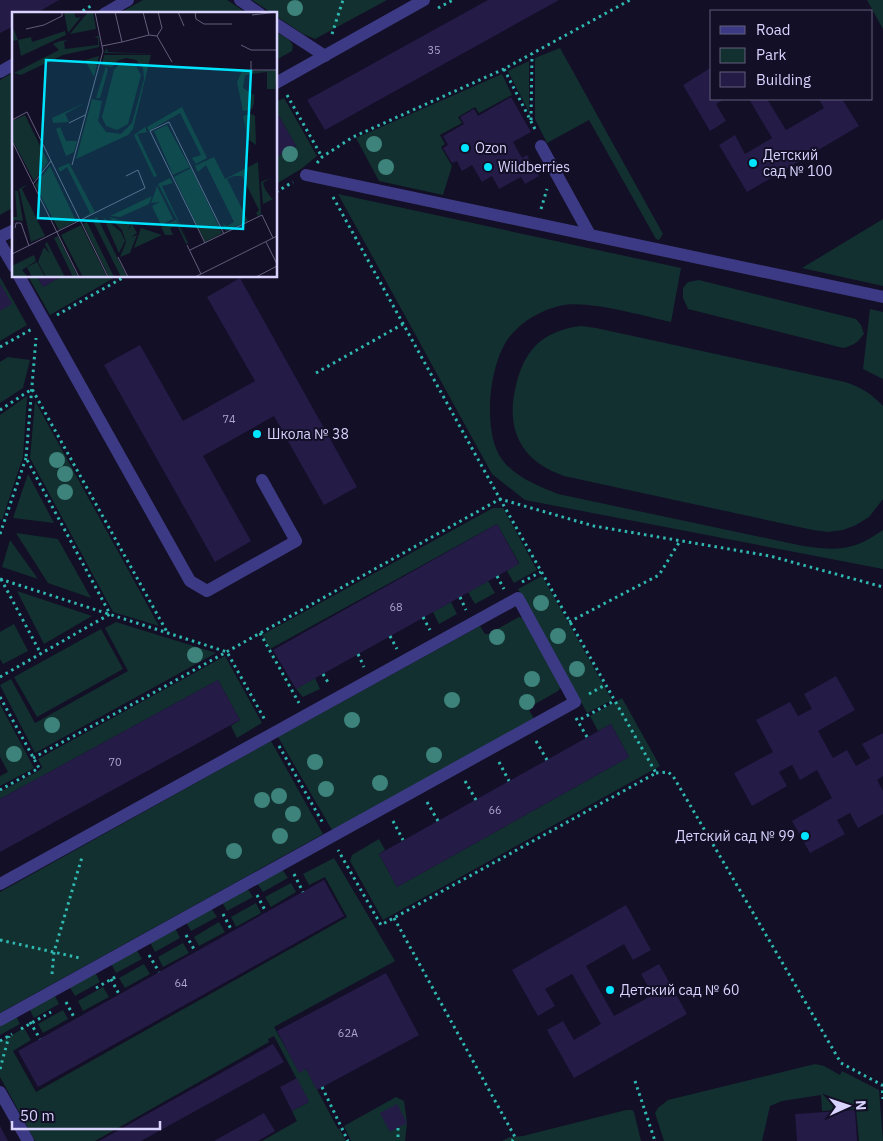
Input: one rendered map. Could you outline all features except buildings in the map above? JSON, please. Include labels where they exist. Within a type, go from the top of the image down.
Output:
[{"type":"street","points":[[107,12],[128,0]]},
{"type":"street","points":[[240,0],[257,12]]},
{"type":"street","points":[[278,82],[424,0]]},
{"type":"street","points":[[278,25],[325,56]]},
{"type":"street","points":[[0,72],[12,65]]},
{"type":"street","points":[[541,146],[590,235]]},
{"type":"street","points":[[306,175],[883,297]]},
{"type":"street","points":[[0,237],[12,231]]},
{"type":"street","points":[[0,243],[12,264]]},
{"type":"street","points":[[20,278],[190,581],[199,587],[207,591],[296,541],[262,480]]},
{"type":"street","points":[[0,884],[518,598],[575,702],[0,1020]]},
{"type":"street","points":[[0,1092],[28,1141]]},
{"type":"path","points":[[325,56],[343,0]]},
{"type":"path","points":[[306,175],[322,157],[353,137],[504,69],[630,0]]},
{"type":"path","points":[[531,121],[532,54]]},
{"type":"path","points":[[504,69],[540,138],[541,146]]},
{"type":"path","points":[[278,82],[322,157]]},
{"type":"path","points":[[324,179],[500,499],[594,526],[770,556],[883,587]]},
{"type":"path","points":[[45,322],[122,278]]},
{"type":"path","points":[[316,372],[403,324]]},
{"type":"path","points":[[0,347],[37,327],[26,458],[1,525],[0,534]]},
{"type":"path","points":[[0,410],[32,388]]},
{"type":"path","points":[[32,388],[168,633]]},
{"type":"path","points":[[26,458],[110,614]]},
{"type":"path","points":[[33,758],[500,499]]},
{"type":"path","points":[[569,622],[659,575],[680,541]]},
{"type":"path","points":[[497,576],[505,591]]},
{"type":"path","points":[[0,579],[227,652]]},
{"type":"path","points":[[0,579],[41,654]]},
{"type":"path","points":[[460,597],[467,612]]},
{"type":"path","points":[[0,676],[110,614]]},
{"type":"path","points":[[423,618],[431,632]]},
{"type":"path","points":[[260,633],[306,715]]},
{"type":"path","points":[[390,636],[398,650]]},
{"type":"path","points":[[358,654],[365,668]]},
{"type":"path","points":[[323,674],[330,688]]},
{"type":"path","points":[[0,697],[39,768],[0,790]]},
{"type":"path","points":[[569,705],[587,737]]},
{"type":"path","points":[[529,727],[547,760]]},
{"type":"path","points":[[492,748],[509,781]]},
{"type":"path","points":[[457,767],[476,800]]},
{"type":"path","points":[[656,774],[668,772],[673,776],[841,1063],[882,1086],[883,1099]]},
{"type":"path","points":[[420,788],[438,821]]},
{"type":"path","points":[[385,807],[403,840]]},
{"type":"path","points":[[50,992],[54,952],[89,835]]},
{"type":"path","points":[[394,918],[515,1137],[512,1141]]},
{"type":"path","points":[[0,940],[102,963]]},
{"type":"path","points":[[0,1069],[9,1036]]},
{"type":"path","points":[[634,1081],[655,1141]]},
{"type":"path","points":[[322,1087],[348,1141]]},
{"type":"path","points":[[398,1128],[398,1141]]},
{"type":"green space","points":[[143,0],[227,0],[245,12],[122,12]]},
{"type":"green space","points":[[252,0],[387,0],[315,39],[303,34],[278,17],[278,12],[270,12]]},
{"type":"green space","points":[[867,0],[883,0],[883,29],[873,10]]},
{"type":"green space","points":[[278,33],[291,42],[292,51],[278,59]]},
{"type":"green space","points":[[560,48],[663,234],[659,240],[656,239],[589,120],[547,143],[535,119],[535,58]]},
{"type":"green space","points":[[529,61],[529,112],[508,71]]},
{"type":"green space","points":[[12,73],[12,208],[0,215],[0,80]]},
{"type":"green space","points":[[502,74],[512,95],[479,113],[475,107],[458,117],[462,123],[440,135],[445,144],[441,147],[452,166],[443,195],[379,181],[356,138]]},
{"type":"green space","points":[[284,98],[317,156],[301,169],[278,183],[278,156],[296,146],[278,116],[278,101]]},
{"type":"green space","points":[[338,194],[681,268],[671,322],[598,306],[570,304],[539,313],[511,335],[503,346],[497,361],[491,395],[491,430],[495,446],[501,458],[519,476],[558,494],[803,546],[826,549],[845,548],[863,542],[883,530],[883,569],[525,500],[492,474]]},
{"type":"green space","points":[[883,219],[883,286],[802,268]]},
{"type":"green space","points":[[0,277],[27,325],[0,341]]},
{"type":"green space","points":[[29,278],[38,278],[43,287],[59,278],[114,278],[50,315]]},
{"type":"green space","points":[[699,280],[856,319],[861,325],[864,334],[855,343],[843,348],[688,309],[683,298],[683,288],[688,282]]},
{"type":"green space","points":[[870,309],[883,312],[883,379],[863,369]]},
{"type":"green space","points":[[581,326],[845,382],[870,394],[883,406],[883,499],[869,517],[856,525],[843,530],[828,532],[564,476],[550,470],[528,454],[516,432],[513,419],[513,405],[518,376],[523,364],[536,345],[555,333]]},
{"type":"green space","points":[[8,357],[30,360],[23,388],[0,403],[0,362]]},
{"type":"green space","points":[[27,396],[23,457],[2,520],[0,519],[0,415]]},
{"type":"green space","points":[[35,401],[159,626],[113,612],[30,458]]},
{"type":"green space","points":[[28,474],[54,523],[13,518]]},
{"type":"green space","points":[[493,508],[503,508],[537,570],[514,583],[507,571],[519,563],[497,524],[270,649],[262,635]]},
{"type":"green space","points":[[16,533],[58,539],[91,598],[48,583]]},
{"type":"green space","points":[[10,540],[38,579],[2,567]]},
{"type":"green space","points":[[542,576],[612,700],[587,713],[518,589]]},
{"type":"green space","points":[[488,581],[495,593],[475,604],[468,592]]},
{"type":"green space","points":[[17,591],[92,616],[44,644]]},
{"type":"green space","points":[[451,602],[457,614],[439,624],[433,612]]},
{"type":"green space","points":[[519,617],[522,618],[560,684],[558,691],[528,708],[534,719],[332,830],[278,737],[480,626],[485,634],[488,634]]},
{"type":"green space","points":[[116,622],[216,653],[35,753],[0,685],[11,679],[35,723],[128,671],[105,628]]},
{"type":"green space","points":[[14,624],[28,651],[3,664],[0,659],[0,632]]},
{"type":"green space","points":[[101,629],[123,669],[37,717],[14,677]]},
{"type":"green space","points":[[225,656],[262,723],[237,738],[231,726],[240,720],[218,680],[0,799],[0,792],[40,770],[42,767],[38,759]]},
{"type":"green space","points":[[315,678],[320,689],[303,697],[296,689]]},
{"type":"green space","points":[[622,698],[660,766],[383,920],[350,861],[352,855],[379,839],[385,850],[379,854],[397,887],[629,757],[611,724],[598,731],[590,716]]},
{"type":"green space","points":[[0,704],[34,768],[0,786],[0,776],[8,772],[0,757]]},
{"type":"green space","points":[[271,741],[323,834],[0,1013],[0,892]]},
{"type":"green space","points":[[334,858],[395,961],[274,1027],[299,1072],[306,1069],[346,1141],[262,1141],[297,1121],[292,1111],[309,1102],[274,1036],[268,1039],[269,1042],[95,1141],[35,1141],[0,1077],[0,1042],[24,1028],[31,1040],[13,1051],[36,1092],[347,917],[325,877],[309,885],[303,874]]},
{"type":"green space","points":[[282,869],[288,878],[263,892],[257,883]]},
{"type":"green space","points":[[291,883],[296,892],[271,907],[265,897]]},
{"type":"green space","points":[[247,888],[253,897],[227,911],[222,902]]},
{"type":"green space","points":[[256,903],[261,913],[236,927],[231,917]]},
{"type":"green space","points":[[211,908],[217,917],[191,931],[186,922]]},
{"type":"green space","points":[[219,922],[225,932],[199,946],[194,937]]},
{"type":"green space","points":[[175,928],[180,938],[155,952],[150,942]]},
{"type":"green space","points":[[183,943],[189,953],[163,967],[158,957]]},
{"type":"green space","points":[[136,949],[142,959],[116,973],[111,963]]},
{"type":"green space","points":[[144,964],[150,974],[125,988],[119,978]]},
{"type":"green space","points":[[95,972],[100,982],[75,996],[69,986]]},
{"type":"green space","points":[[103,987],[109,997],[83,1011],[78,1001]]},
{"type":"green space","points":[[54,994],[59,1004],[34,1018],[29,1008]]},
{"type":"green space","points":[[63,1010],[68,1019],[43,1033],[38,1024]]},
{"type":"green space","points":[[16,1016],[20,1024],[0,1035],[0,1025]]},
{"type":"green space","points":[[815,1064],[824,1066],[840,1075],[842,1071],[879,1090],[883,1141],[859,1141],[856,1109],[822,1111],[821,1095],[782,1101],[770,1106],[762,1141],[664,1141],[655,1113],[668,1100]]},
{"type":"green space","points":[[396,1097],[404,1101],[407,1123],[405,1141],[351,1141],[344,1126]]},
{"type":"green space","points":[[626,1110],[634,1112],[641,1141],[502,1141],[510,1137],[523,1136]]},
{"type":"place","name":"Ozon","points":[[465,148]]},
{"type":"place","name":"Детский сад № 100","points":[[753,163]]},
{"type":"place","name":"Wildberries","points":[[488,167]]},
{"type":"place","name":"Школа № 38","points":[[257,434]]},
{"type":"place","name":"Детский сад № 99","points":[[805,836]]},
{"type":"place","name":"Детский сад № 60","points":[[610,990]]}]
